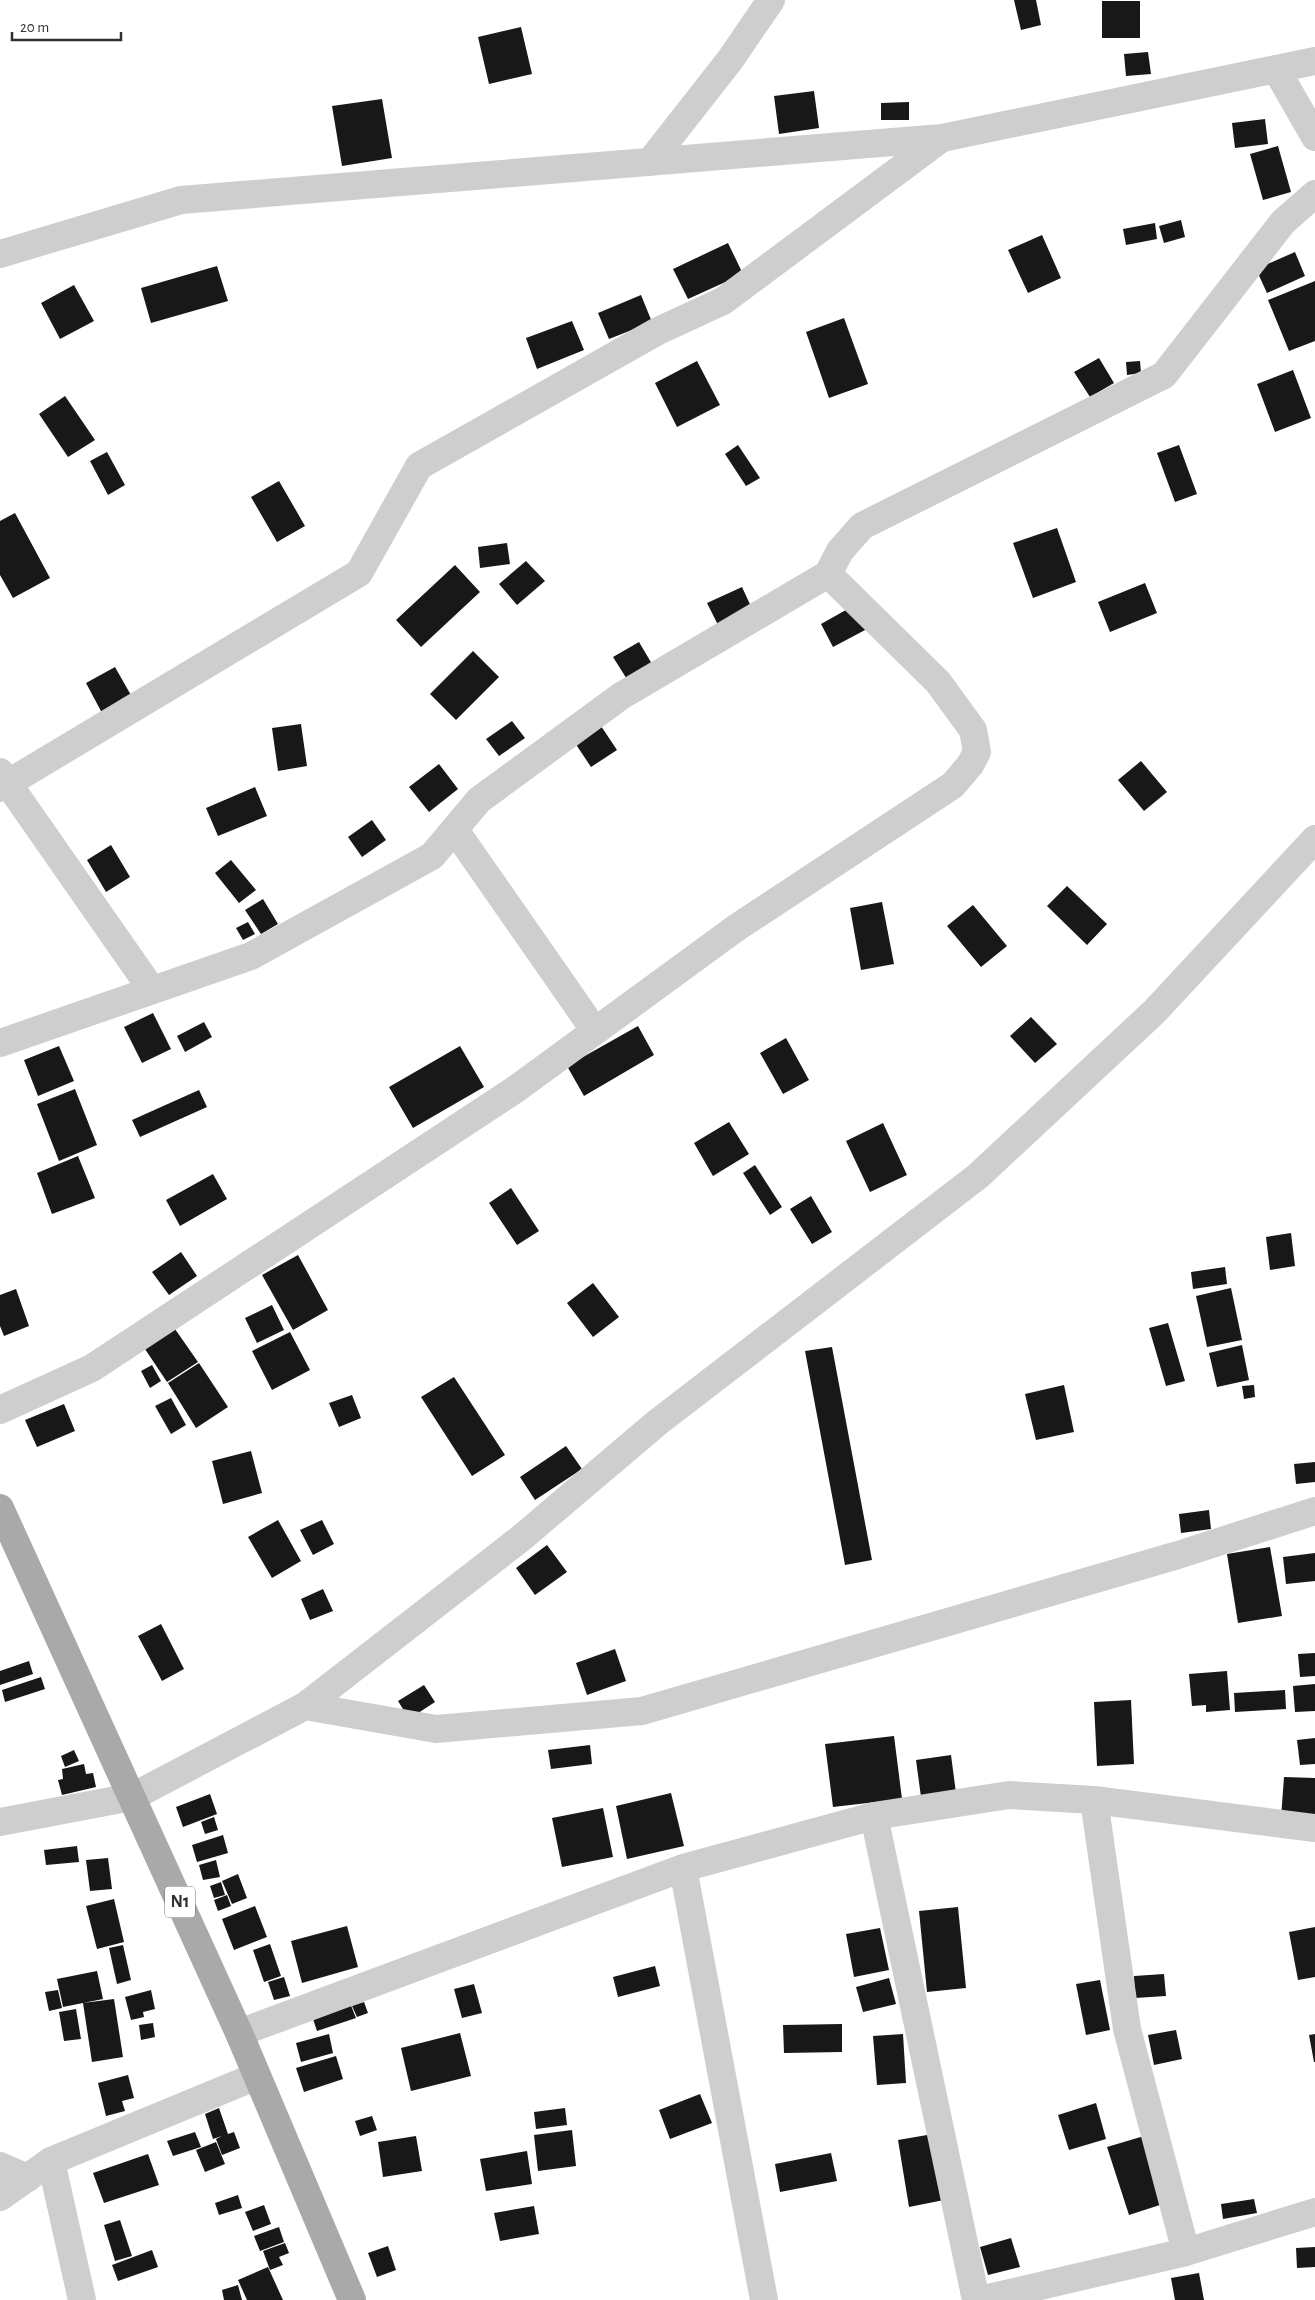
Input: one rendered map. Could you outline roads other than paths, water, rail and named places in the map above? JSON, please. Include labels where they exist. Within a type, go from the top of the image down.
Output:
[{"type":"main road","name":"N1","points":[[0,1508],[239,2033],[352,2300]]},
{"type":"street","points":[[650,162],[730,60],[771,0]]},
{"type":"street","points":[[0,254],[181,200],[942,138],[1315,61]]},
{"type":"street","points":[[1276,69],[1315,137]]},
{"type":"street","points":[[152,990],[3,781],[359,573],[419,466],[658,331],[723,301],[942,138]]},
{"type":"street","points":[[0,1044],[251,956],[432,856],[479,800],[622,696],[828,574],[840,551],[862,526],[1164,375],[1284,222],[1315,194]]},
{"type":"street","points":[[0,1410],[92,1368],[516,1089],[736,928],[953,784],[970,765],[977,752],[973,730],[938,682],[828,574]]},
{"type":"street","points":[[454,830],[595,1032]]},
{"type":"street","points":[[0,1822],[132,1797],[305,1706],[520,1539],[658,1422],[978,1176],[1154,1012],[1315,839]]},
{"type":"street","points":[[305,1706],[436,1729],[642,1711],[1168,1558],[1315,1511]]},
{"type":"street","points":[[239,2033],[683,1868],[874,1816],[1009,1795],[1094,1800],[1315,1828]]},
{"type":"street","points":[[1094,1800],[1127,2029],[1186,2252]]},
{"type":"street","points":[[874,1816],[978,2300],[1186,2252],[1315,2212]]},
{"type":"street","points":[[683,1868],[764,2300]]},
{"type":"street","points":[[0,2197],[51,2161],[258,2076]]},
{"type":"street","points":[[51,2161],[82,2300]]},
{"type":"street","points":[[0,2166],[28,2178]]}]
